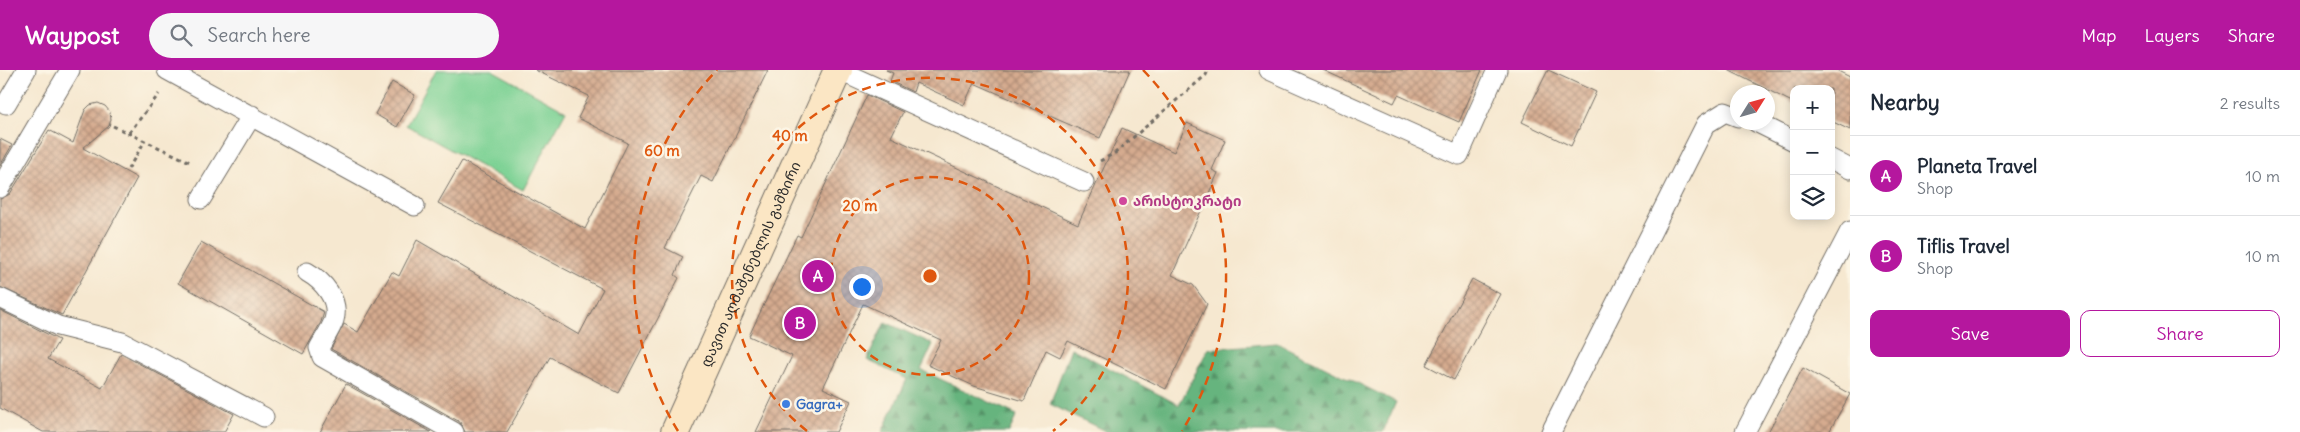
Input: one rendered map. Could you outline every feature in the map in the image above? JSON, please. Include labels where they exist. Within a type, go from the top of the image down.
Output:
[{"type":"main road","name":"დავით აღმაშენებლის გამზირი","points":[[675,432],[838,70]]},
{"type":"lane","points":[[6,104],[26,70]]},
{"type":"lane","points":[[0,188],[70,70]]},
{"type":"lane","points":[[838,70],[1084,182]]},
{"type":"lane","points":[[1269,70],[1459,154],[1497,70]]},
{"type":"lane","points":[[170,72],[416,206]]},
{"type":"lane","points":[[1551,432],[1706,124],[1725,112],[1730,114]]},
{"type":"lane","points":[[201,200],[252,115]]},
{"type":"lane","points":[[1772,130],[1790,139]]},
{"type":"lane","points":[[1835,161],[1850,169]]},
{"type":"lane","points":[[1745,432],[1850,231]]},
{"type":"lane","points":[[307,272],[316,277],[334,300],[335,319],[319,348],[322,357],[454,432]]},
{"type":"lane","points":[[0,298],[58,326],[122,342],[264,417]]},
{"type":"path","points":[[1084,182],[1093,165],[1115,153],[1206,75],[1208,70]]},
{"type":"path","points":[[129,133],[170,72]]},
{"type":"path","points":[[113,126],[215,175]]},
{"type":"path","points":[[128,169],[145,141]]},
{"type":"green space","points":[[436,70],[492,70],[566,111],[523,190],[406,125]]},
{"type":"green space","points":[[885,322],[933,344],[921,370],[1017,415],[1009,432],[882,432],[907,379],[867,360]]},
{"type":"green space","points":[[1277,343],[1396,402],[1383,432],[1107,432],[1050,404],[1071,348],[1179,405],[1208,349]]},
{"type":"building","points":[[535,70],[768,70],[713,182],[701,176],[665,248],[683,257],[675,275],[679,278],[619,393],[550,357],[507,432],[465,432],[460,422],[331,349],[344,324],[358,332],[392,272],[399,276],[417,240],[579,335],[603,289],[438,203],[462,161],[585,229],[628,143],[578,118],[589,96]]},
{"type":"building","points":[[886,70],[1130,70],[1100,138],[974,83],[964,105],[916,83],[913,92],[890,81],[893,73]]},
{"type":"building","points":[[1323,70],[1482,70],[1459,122],[1398,95],[1394,103]]},
{"type":"building","points":[[1548,70],[1596,92],[1571,146],[1522,122]]},
{"type":"building","points":[[1728,70],[1836,70],[1850,77],[1850,130],[1835,123],[1835,85],[1790,85],[1790,101],[1775,94],[1775,85],[1758,85]]},
{"type":"building","points":[[392,82],[415,95],[397,127],[375,114]]},
{"type":"building","points":[[867,95],[903,112],[891,137],[1078,224],[1122,128],[1174,152],[1187,123],[1225,140],[1212,170],[1218,173],[1172,275],[1193,285],[1207,304],[1166,389],[1068,341],[1060,357],[1046,350],[1024,401],[974,386],[928,365],[941,340],[863,304],[823,388],[851,401],[836,432],[756,432],[792,356],[749,336],[797,235],[801,237]]},
{"type":"building","points":[[98,103],[105,106],[110,112],[109,126],[83,148],[137,178],[62,315],[0,287],[0,199],[10,194],[49,130],[73,143],[85,110],[90,105]]},
{"type":"building","points":[[0,139],[12,145],[0,166]]},
{"type":"building","points":[[201,242],[324,312],[321,322],[303,354],[178,283]]},
{"type":"building","points":[[1472,279],[1500,294],[1454,380],[1426,365]]},
{"type":"building","points":[[0,310],[59,340],[48,359],[102,388],[121,354],[234,414],[224,432],[43,432],[0,408]]},
{"type":"building","points":[[1803,368],[1850,394],[1829,432],[1768,432]]},
{"type":"building","points":[[346,384],[431,432],[320,432]]},
{"type":"place","name":"არისტოკრატი","points":[[1123,201]]},
{"type":"place","name":"Planeta Travel","points":[[818,276]]},
{"type":"place","name":"Tiflis Travel","points":[[800,323]]},
{"type":"place","name":"Gagra+","points":[[786,404]]}]
